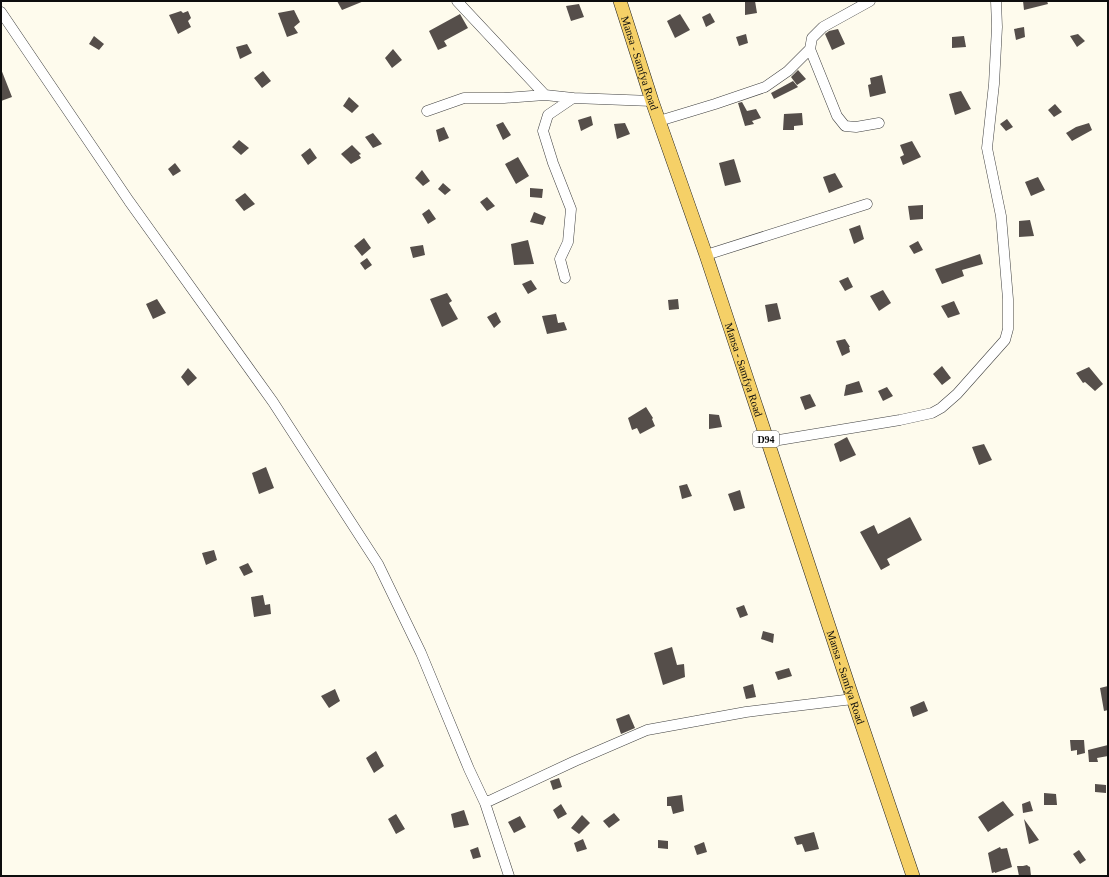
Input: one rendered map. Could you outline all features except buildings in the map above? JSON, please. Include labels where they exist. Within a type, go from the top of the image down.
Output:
[{"type":"main road","name":"Mansa - Samfya Road","points":[[623,2],[652,101],[706,256],[913,876]]},
{"type":"street","points":[[457,1],[546,95]]},
{"type":"street","points":[[870,1],[823,28],[812,38],[810,49],[836,116],[845,126],[856,127],[879,123]]},
{"type":"street","points":[[767,442],[900,420],[932,413],[941,408],[957,394],[1005,340],[1008,329],[1008,299],[1001,216],[987,148],[994,84],[997,34],[996,1]]},
{"type":"street","points":[[1,12],[129,201],[273,402],[378,564],[421,653],[469,769],[485,803],[509,876]]},
{"type":"street","points":[[659,120],[715,104],[765,86],[788,71],[810,49]]},
{"type":"street","points":[[427,111],[464,98],[504,98],[546,95],[574,98],[652,101]]},
{"type":"street","points":[[566,278],[560,259],[568,242],[571,209],[553,163],[543,131],[548,115],[574,98]]},
{"type":"street","points":[[706,256],[867,204]]},
{"type":"street","points":[[485,803],[575,761],[647,730],[746,712],[853,699]]}]
